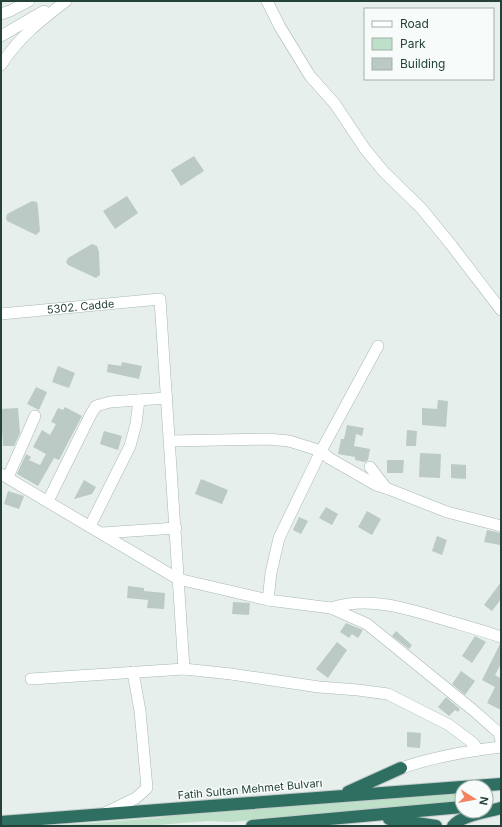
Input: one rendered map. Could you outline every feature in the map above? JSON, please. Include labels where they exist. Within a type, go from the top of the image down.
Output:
[{"type":"highway","points":[[340,795],[401,768]]},
{"type":"highway","name":"Fatih Sultan Mehmet Bulvarı","points":[[1,822],[340,795],[501,784]]},
{"type":"highway","points":[[252,826],[454,808]]},
{"type":"highway","points":[[453,826],[459,820],[501,808]]},
{"type":"highway","points":[[360,817],[404,821],[432,826]]},
{"type":"street","points":[[1,14],[29,1]]},
{"type":"street","points":[[1,36],[60,1]]},
{"type":"street","points":[[1,65],[10,50],[33,26],[66,1]]},
{"type":"street","points":[[267,1],[280,27],[310,76],[335,104],[365,148],[384,172],[421,208],[501,310]]},
{"type":"street","name":"5302. Cadde","points":[[1,314],[160,300],[167,398]]},
{"type":"street","points":[[268,600],[271,573],[279,538],[321,451],[378,346]]},
{"type":"street","points":[[48,501],[96,406],[110,402],[167,398],[184,669]]},
{"type":"street","points":[[90,526],[130,446],[136,424],[139,400]]},
{"type":"street","points":[[35,416],[4,475],[178,578],[268,600],[331,608],[367,624],[474,710],[499,733],[501,741]]},
{"type":"street","points":[[170,441],[278,439],[302,444],[321,451],[329,458],[376,485],[447,512],[501,526]]},
{"type":"street","points":[[370,467],[386,488]]},
{"type":"street","points":[[102,533],[176,528]]},
{"type":"street","points":[[331,608],[344,604],[377,603],[408,608],[501,637]]},
{"type":"street","points":[[31,678],[184,669],[231,674],[319,687],[388,694],[449,725],[473,743],[478,750]]},
{"type":"street","points":[[104,814],[136,798],[147,788],[140,711],[133,672]]},
{"type":"street","points":[[401,768],[428,760],[501,747]]},
{"type":"green space","points":[[454,793],[454,802],[231,822],[208,821],[146,826],[45,826],[157,818],[191,813],[196,814]]},
{"type":"building","points":[[194,156],[204,171],[181,186],[171,170]]},
{"type":"building","points":[[127,196],[138,213],[115,229],[103,211]]},
{"type":"building","points":[[32,201],[37,202],[38,208],[40,231],[36,235],[7,221],[6,218],[7,214]]},
{"type":"building","points":[[92,244],[97,246],[99,252],[100,275],[96,278],[68,265],[66,262],[68,258]]},
{"type":"building","points":[[122,362],[142,366],[139,379],[107,372],[108,364],[121,366]]},
{"type":"building","points":[[58,366],[75,373],[69,388],[52,382]]},
{"type":"building","points":[[36,387],[47,392],[39,410],[27,404]]},
{"type":"building","points":[[438,400],[448,401],[446,427],[422,425],[422,408],[437,409]]},
{"type":"building","points":[[65,407],[82,416],[59,460],[54,458],[38,486],[17,474],[26,454],[31,457],[29,460],[40,465],[46,454],[33,447],[42,430],[50,435],[56,424],[51,422],[58,408],[63,410]]},
{"type":"building","points":[[18,408],[20,433],[14,446],[3,446],[1,409]]},
{"type":"building","points":[[347,425],[364,428],[362,436],[356,434],[354,446],[370,449],[368,460],[365,462],[355,460],[355,457],[338,454],[341,439],[344,439]]},
{"type":"building","points":[[407,430],[417,431],[416,446],[406,446]]},
{"type":"building","points":[[104,431],[122,436],[118,450],[100,444]]},
{"type":"building","points":[[420,453],[441,454],[440,478],[419,477]]},
{"type":"building","points":[[387,460],[404,460],[403,473],[387,473]]},
{"type":"building","points":[[451,464],[466,465],[466,479],[451,478]]},
{"type":"building","points":[[201,479],[228,490],[222,504],[195,494]]},
{"type":"building","points":[[84,480],[96,487],[92,494],[74,499]]},
{"type":"building","points":[[8,491],[24,496],[19,509],[4,504]]},
{"type":"building","points":[[326,507],[338,514],[332,525],[319,518]]},
{"type":"building","points":[[367,511],[381,519],[372,535],[358,527]]},
{"type":"building","points":[[299,517],[308,521],[301,534],[293,530]]},
{"type":"building","points":[[487,530],[501,533],[500,545],[484,542]]},
{"type":"building","points":[[437,536],[447,540],[442,555],[432,551]]},
{"type":"building","points":[[501,582],[501,599],[492,611],[484,605]]},
{"type":"building","points":[[128,586],[144,588],[144,591],[165,593],[164,609],[147,608],[148,600],[127,598]]},
{"type":"building","points":[[233,602],[250,603],[249,615],[232,614]]},
{"type":"building","points":[[346,623],[363,630],[358,638],[352,634],[349,638],[340,632]]},
{"type":"building","points":[[396,631],[412,645],[409,649],[392,636]]},
{"type":"building","points":[[475,636],[486,642],[472,663],[462,656]]},
{"type":"building","points":[[337,642],[347,650],[328,678],[316,669]]},
{"type":"building","points":[[500,644],[501,664],[495,675],[500,678],[501,675],[501,710],[487,703],[495,687],[482,680]]},
{"type":"building","points":[[461,671],[475,681],[465,695],[452,684]]},
{"type":"building","points":[[446,697],[460,709],[458,712],[455,710],[449,716],[438,707]]},
{"type":"building","points":[[407,732],[421,733],[420,748],[407,747]]}]
